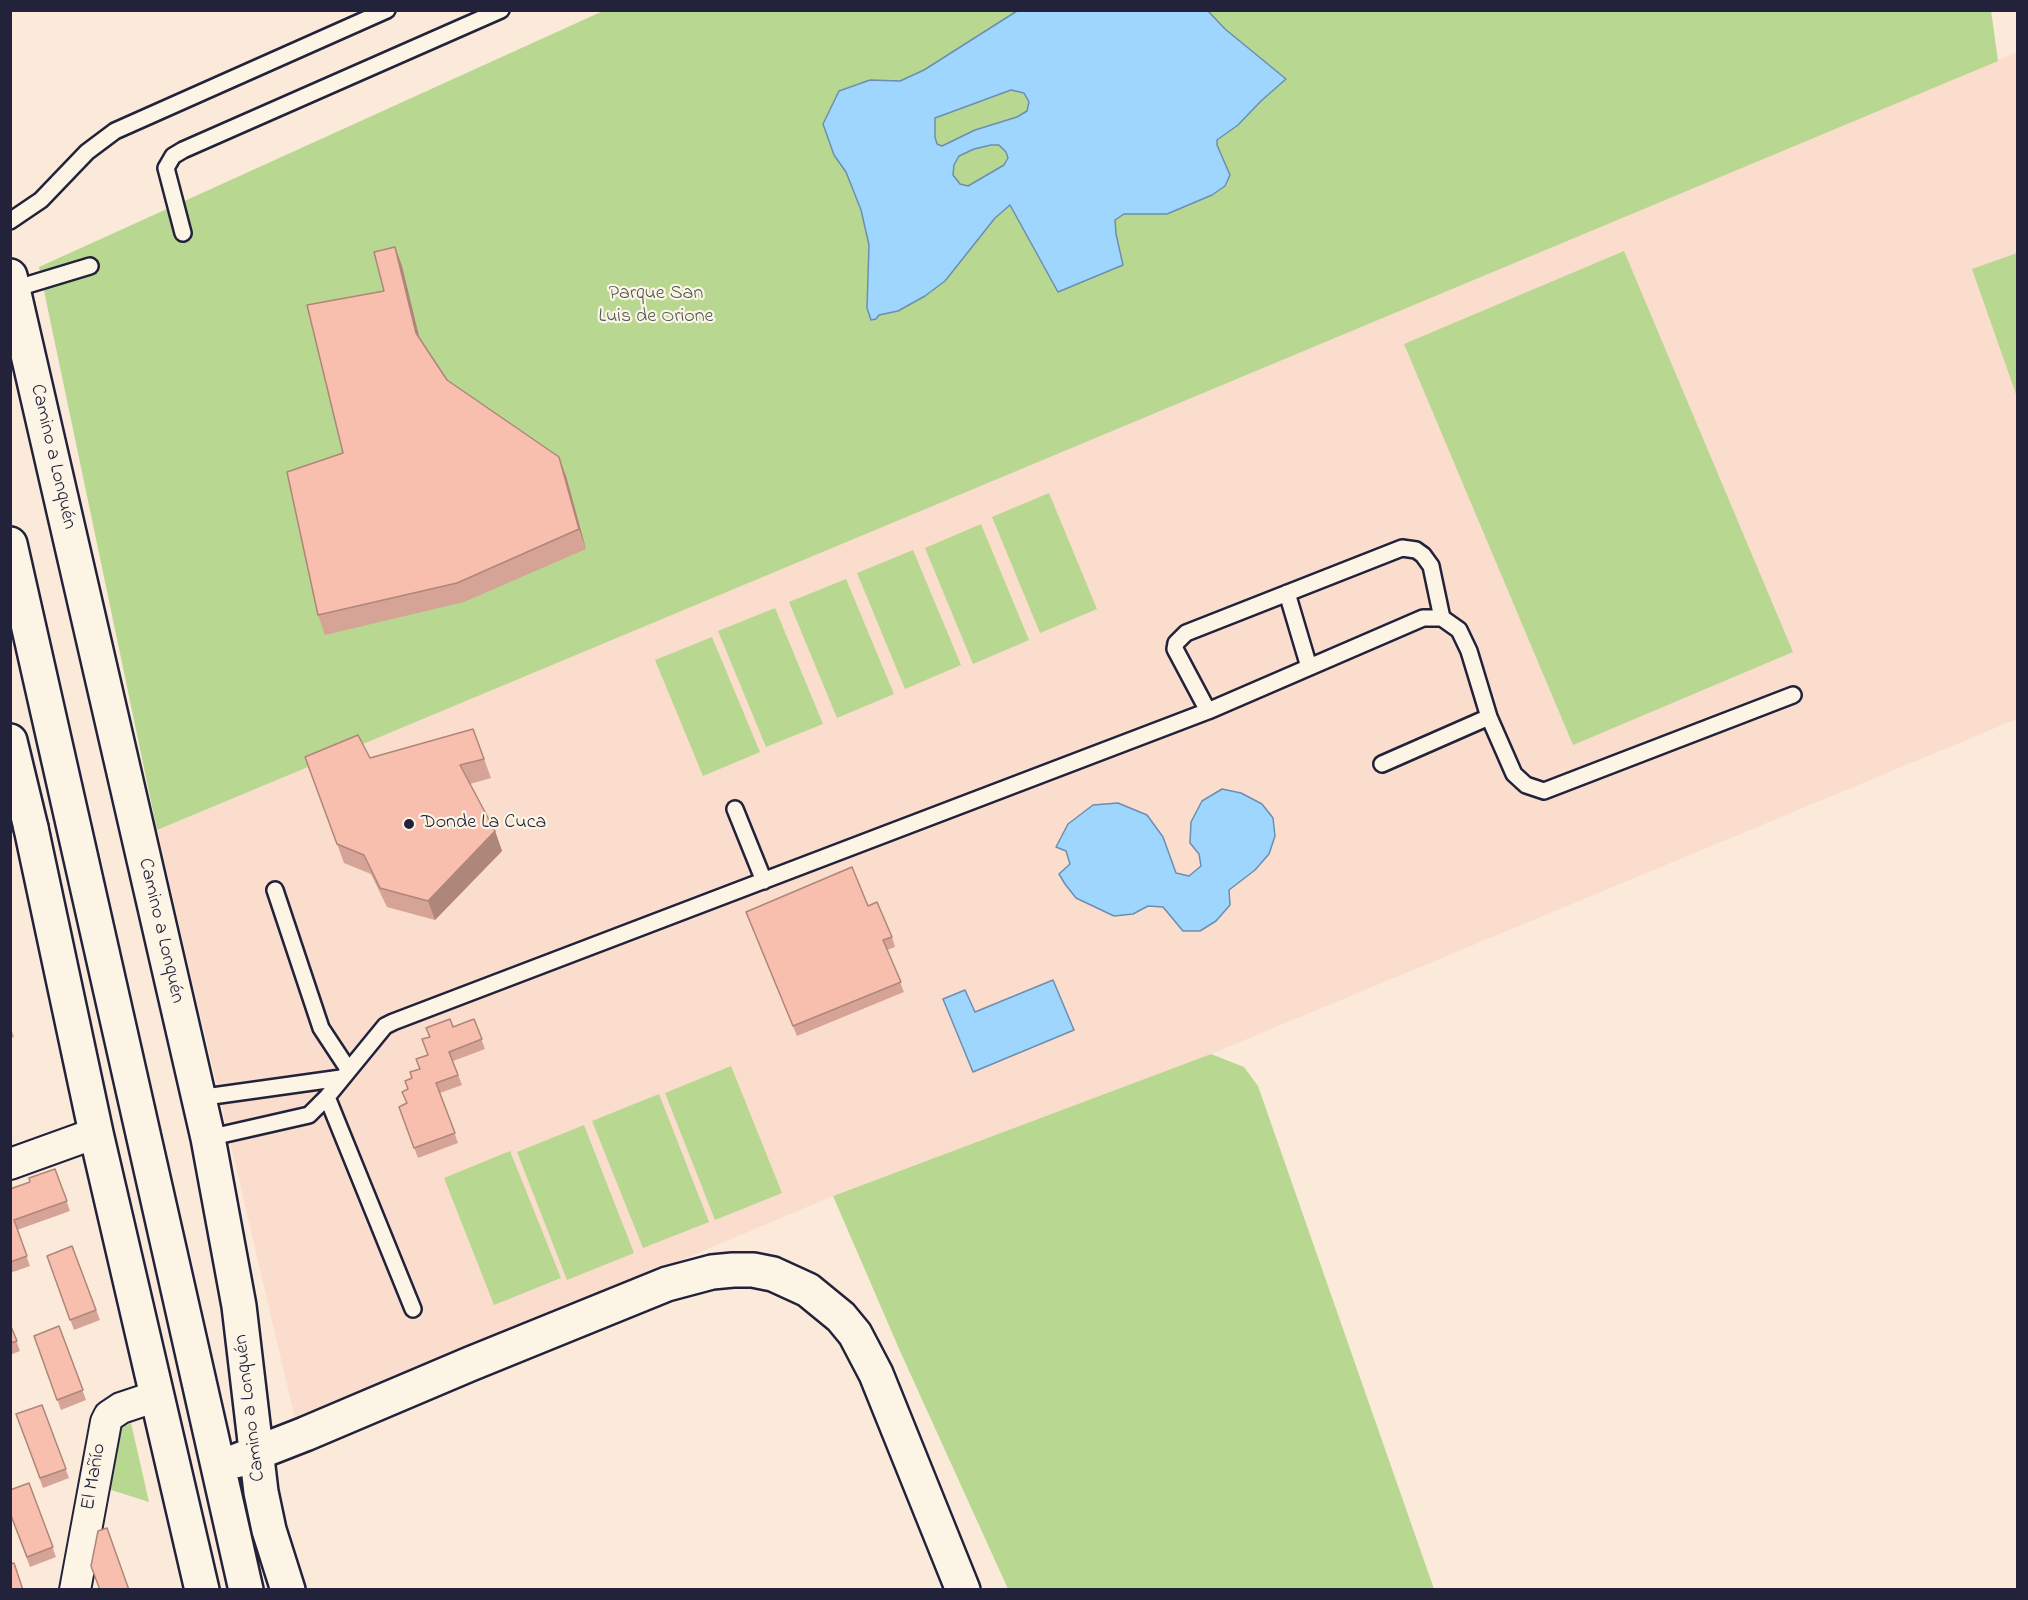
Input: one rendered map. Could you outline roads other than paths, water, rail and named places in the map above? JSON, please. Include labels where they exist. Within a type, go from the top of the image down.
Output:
[{"type":"main road","name":"Camino a Lonquén","points":[[12,283],[208,1138],[238,1306],[261,1492],[269,1530],[288,1590]]},
{"type":"main road","name":"Camino a Lonquén","points":[[10,544],[246,1590]]},
{"type":"main road","points":[[10,741],[21,831],[96,1133],[202,1590]]},
{"type":"main road","points":[[218,1467],[256,1454],[666,1284],[712,1272],[753,1270],[773,1274],[808,1290],[841,1317],[855,1334],[876,1374],[963,1590]]},
{"type":"street","points":[[10,1164],[96,1133]]},
{"type":"street","name":"El Mañío","points":[[75,1590],[106,1422],[121,1408],[157,1396]]},
{"type":"lane","points":[[10,221],[41,200],[87,152],[115,132],[387,10]]},
{"type":"lane","points":[[183,233],[166,168],[173,156],[501,10]]},
{"type":"lane","points":[[12,283],[90,266]]},
{"type":"lane","points":[[1208,711],[1175,649],[1180,637],[1186,633],[1402,548],[1410,548],[1423,555],[1431,566],[1442,618]]},
{"type":"lane","points":[[1287,593],[1309,667]]},
{"type":"lane","points":[[208,1138],[309,1115],[327,1097],[385,1026],[393,1022],[1208,711],[1422,618],[1442,618],[1459,630],[1469,651],[1489,717],[1514,774],[1526,785],[1544,791],[1792,696]]},
{"type":"lane","points":[[1382,765],[1489,717]]},
{"type":"lane","points":[[735,809],[764,881]]},
{"type":"lane","points":[[275,890],[321,1028],[344,1074]]},
{"type":"lane","points":[[198,1098],[344,1074]]},
{"type":"lane","points":[[327,1097],[414,1309]]},
{"type":"water","points":[[1017,11],[1208,11],[1225,29],[1286,79],[1238,125],[1217,140],[1230,175],[1225,186],[1212,195],[1167,214],[1124,214],[1115,220],[1123,265],[1058,292],[1010,205],[995,218],[945,281],[925,296],[898,311],[879,315],[876,319],[871,320],[867,308],[869,245],[861,210],[846,172],[834,155],[823,124],[839,91],[870,80],[900,81],[924,70]],"holes":[[[1011,90],[1024,93],[1029,102],[1027,111],[1017,117],[975,130],[942,146],[937,144],[935,118]],[[991,145],[999,145],[1006,152],[1008,158],[1004,165],[968,186],[960,184],[953,175],[954,165],[959,156]]]},
{"type":"water","points":[[1222,789],[1241,793],[1262,804],[1273,818],[1275,836],[1269,854],[1255,870],[1229,890],[1230,905],[1216,921],[1200,931],[1183,931],[1163,907],[1148,906],[1133,914],[1114,916],[1076,898],[1059,874],[1070,864],[1066,851],[1056,847],[1068,824],[1093,805],[1118,803],[1147,815],[1163,837],[1176,873],[1189,876],[1201,866],[1199,854],[1190,843],[1191,822],[1202,801]]},
{"type":"water","points":[[1053,980],[1074,1030],[973,1072],[943,999],[965,990],[975,1012]]},
{"type":"place","name":"Donde La Cuca","points":[[409,824]]},
{"type":"park label","name":"Parque San Luis de Orione","points":[[656,306]]}]
